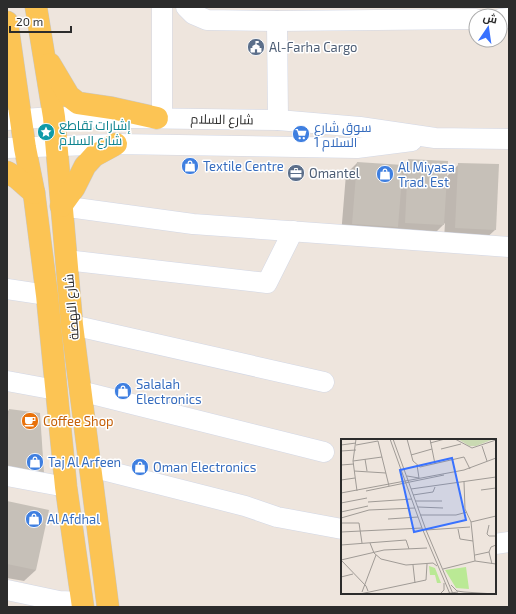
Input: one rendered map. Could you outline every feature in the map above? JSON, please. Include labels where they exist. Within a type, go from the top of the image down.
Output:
[{"type":"main road","name":"شارع النهضة","points":[[36,7],[54,117],[72,325],[108,607]]},
{"type":"main road","name":"شارع النهضة","points":[[7,22],[16,148],[34,193],[47,295],[66,488],[82,604]]},
{"type":"main road","points":[[43,53],[69,96],[78,103],[112,108],[159,118]]},
{"type":"main road","points":[[61,206],[74,188],[85,166],[94,156],[116,144]]},
{"type":"main road","points":[[7,172],[17,178],[34,193]]},
{"type":"street","points":[[159,118],[162,7]]},
{"type":"street","points":[[186,7],[193,14],[207,20],[277,21],[343,14],[468,19]]},
{"type":"street","points":[[277,21],[278,120]]},
{"type":"street","name":"شارع السلام","points":[[14,120],[54,117],[278,120],[360,127],[435,138],[509,139]]},
{"type":"street","name":"شارع السلام","points":[[16,148],[57,148],[116,144],[356,148],[435,138]]},
{"type":"street","points":[[61,206],[192,224],[509,247]]},
{"type":"street","points":[[66,260],[267,283],[293,231]]},
{"type":"street","points":[[7,289],[47,295]]},
{"type":"street","points":[[72,325],[324,382]]},
{"type":"street","points":[[7,381],[56,390]]},
{"type":"street","points":[[80,391],[324,452]]},
{"type":"street","points":[[91,467],[245,506],[277,517],[341,529]]},
{"type":"street","points":[[7,476],[66,488]]},
{"type":"street","points":[[496,544],[509,542]]},
{"type":"street","points":[[7,590],[59,601],[82,604]]},
{"type":"building","points":[[408,159],[448,161],[444,225],[405,223]]},
{"type":"building","points":[[357,162],[403,165],[398,227],[352,224]]},
{"type":"building","points":[[458,163],[499,164],[496,230],[455,228]]},
{"type":"building","points":[[9,409],[40,413],[44,473],[7,467]]},
{"type":"building","points":[[7,501],[49,510],[36,570],[7,564]]},
{"type":"place","name":"Al-Farha Cargo","points":[[256,47]]},
{"type":"place","name":"إشارات تقاطع شارع السلام","points":[[46,132]]},
{"type":"place","name":"سوق شارع السلام 1","points":[[301,134]]},
{"type":"place","name":"Textile Centre","points":[[190,166]]},
{"type":"place","name":"Omantel","points":[[296,173]]},
{"type":"place","name":"Al Miyasa Trad. Est","points":[[385,174]]},
{"type":"place","name":"Salalah Electronics","points":[[123,391]]},
{"type":"place","name":"Coffee Shop","points":[[30,421]]},
{"type":"place","name":"Taj Al Arfeen","points":[[35,462]]},
{"type":"place","name":"Oman Electronics","points":[[140,467]]},
{"type":"place","name":"Al Afdhal","points":[[34,519]]}]
